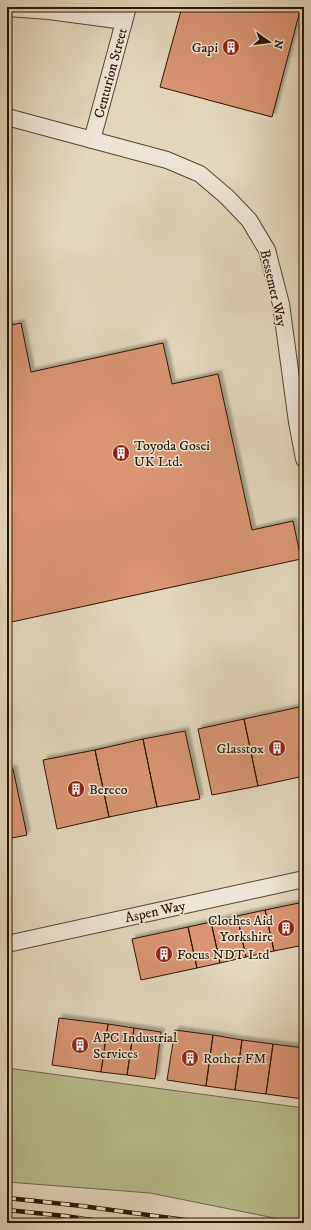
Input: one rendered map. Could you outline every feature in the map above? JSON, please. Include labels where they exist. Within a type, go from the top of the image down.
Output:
[{"type":"street","points":[[7,8],[126,14]]},
{"type":"street","name":"Centurion Street","points":[[92,140],[126,14]]},
{"type":"street","name":"Bessemer Way","points":[[7,117],[167,160],[200,174],[227,197],[249,220],[268,250],[281,304],[296,422],[304,460]]},
{"type":"street","name":"Aspen Way","points":[[7,944],[304,879]]},
{"type":"green space","points":[[7,1068],[304,1108],[304,1223],[150,1193],[7,1182]]},
{"type":"building","name":"Gapi","points":[[182,7],[301,7],[272,117],[160,87]]},
{"type":"building","name":"Toyoda Gosei UK Ltd.","points":[[21,323],[31,372],[163,343],[172,384],[218,374],[252,530],[293,521],[301,559],[7,623],[7,326]]},
{"type":"building","name":"Glasstox","points":[[304,706],[304,776],[258,786],[244,719]]},
{"type":"building","points":[[244,719],[258,786],[212,795],[198,729]]},
{"type":"building","points":[[185,731],[200,799],[157,807],[143,739]]},
{"type":"building","points":[[143,739],[157,807],[109,817],[95,750]]},
{"type":"building","name":"Bereco","points":[[95,750],[109,817],[57,829],[43,760]]},
{"type":"building","points":[[13,769],[27,835],[7,839],[7,770]]},
{"type":"building","name":"Clothes Aid Yorkshire","points":[[304,902],[304,945],[274,951],[265,910]]},
{"type":"building","points":[[265,910],[274,951],[246,957],[237,916]]},
{"type":"building","points":[[237,916],[246,957],[220,963],[211,922]]},
{"type":"building","points":[[211,922],[220,963],[197,968],[188,927]]},
{"type":"building","name":"Focus NDT Ltd","points":[[188,927],[197,968],[141,980],[132,939]]},
{"type":"building","name":"APC Industrial Services","points":[[59,1018],[108,1024],[101,1072],[52,1065]]},
{"type":"building","name":"APC Industrial Services","points":[[108,1024],[134,1028],[127,1075],[101,1072]]},
{"type":"building","points":[[134,1028],[161,1032],[155,1079],[127,1075]]},
{"type":"building","name":"Rother FM","points":[[175,1030],[213,1035],[206,1086],[167,1080]]},
{"type":"building","points":[[213,1035],[242,1040],[235,1090],[206,1086]]},
{"type":"building","points":[[242,1040],[273,1044],[266,1094],[235,1090]]},
{"type":"building","points":[[273,1044],[304,1048],[303,1099],[266,1094]]},
{"type":"railway","points":[[7,1198],[82,1206],[207,1223]]},
{"type":"railway","points":[[7,1210],[112,1223]]},
{"type":"place","name":"Gapi","points":[[231,47]]},
{"type":"place","name":"Toyoda Gosei UK Ltd.","points":[[121,453]]},
{"type":"place","name":"Glasstox","points":[[277,748]]},
{"type":"place","name":"Bereco","points":[[76,789]]},
{"type":"place","name":"Clothes Aid Yorkshire","points":[[286,928]]},
{"type":"place","name":"Focus NDT Ltd","points":[[164,954]]},
{"type":"place","name":"APC Industrial Services","points":[[80,1045]]},
{"type":"place","name":"Rother FM","points":[[190,1058]]}]
